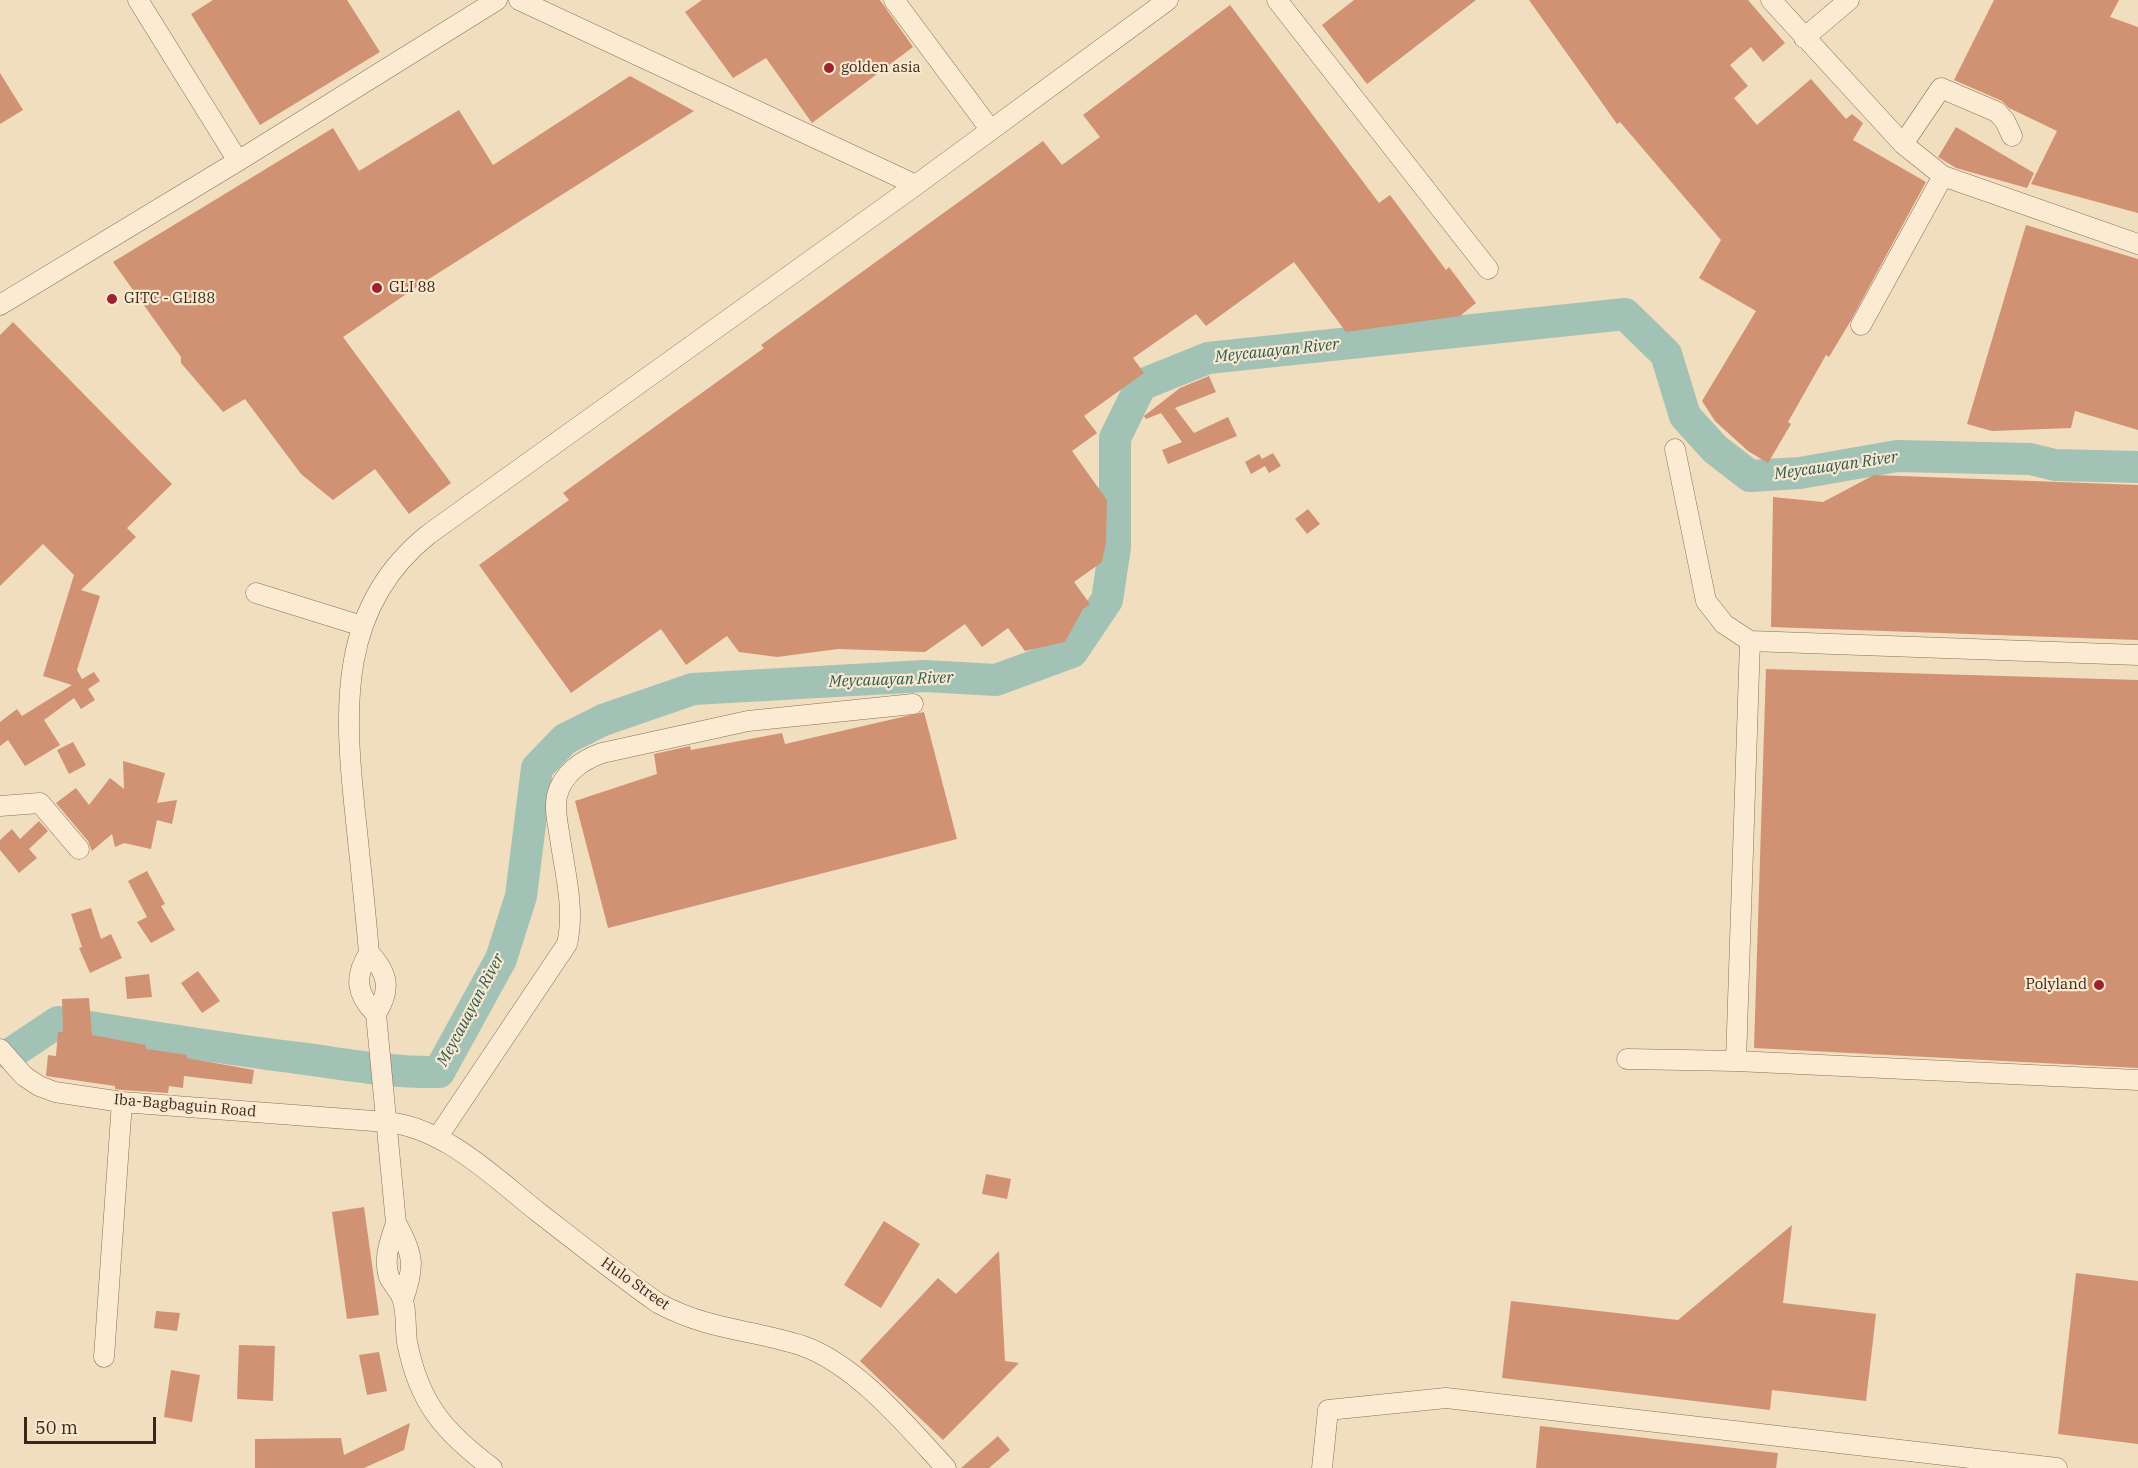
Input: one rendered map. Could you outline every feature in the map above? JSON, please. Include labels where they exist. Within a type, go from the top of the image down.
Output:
[{"type":"street","points":[[138,0],[238,161]]},
{"type":"street","points":[[0,304],[238,161],[497,0]]},
{"type":"street","points":[[519,0],[916,185]]},
{"type":"street","points":[[894,0],[990,129]]},
{"type":"street","points":[[492,1468],[468,1450],[441,1423],[424,1399],[412,1366],[403,1300],[389,1276],[387,1250],[396,1223],[376,1014],[362,1000],[359,969],[369,953],[347,733],[351,670],[362,626],[375,597],[410,550],[1168,0]]},
{"type":"street","points":[[1277,0],[1488,268]]},
{"type":"street","points":[[1772,0],[1804,38],[1903,144],[1943,176],[2138,244]]},
{"type":"street","points":[[1804,38],[1850,0]]},
{"type":"street","points":[[1903,144],[1941,88],[1997,112],[2006,121],[2012,136]]},
{"type":"street","points":[[1861,325],[1943,176]]},
{"type":"street","points":[[1675,449],[1706,601],[1724,624],[1750,641],[2138,655]]},
{"type":"street","points":[[256,593],[362,626]]},
{"type":"street","points":[[1736,1061],[1750,641]]},
{"type":"street","points":[[437,1138],[567,944],[571,925],[570,905],[557,819],[557,795],[569,774],[582,760],[602,753],[748,721],[913,704]]},
{"type":"street","points":[[0,806],[40,803],[79,849]]},
{"type":"street","name":"Iba-Bagbaguin Road","points":[[0,1049],[24,1076],[39,1086],[55,1092],[122,1102],[387,1122]]},
{"type":"street","points":[[1627,1059],[1736,1061],[2138,1080]]},
{"type":"street","points":[[104,1357],[122,1102]]},
{"type":"street","name":"Hulo Street","points":[[387,1122],[417,1128],[437,1138],[481,1167],[658,1303],[685,1318],[806,1347],[834,1363],[860,1382],[904,1423],[946,1468]]},
{"type":"street","points":[[1322,1468],[1328,1410],[1446,1398],[2057,1468]]},
{"type":"building","points":[[213,0],[347,0],[380,52],[260,125],[191,14]]},
{"type":"building","name":"golden asia","points":[[702,0],[880,0],[913,47],[812,123],[766,58],[733,78],[685,12]]},
{"type":"building","points":[[1354,0],[1476,0],[1367,84],[1322,25]]},
{"type":"building","points":[[1529,0],[1748,0],[1785,43],[1763,62],[1751,47],[1730,65],[1748,86],[1734,98],[1757,125],[1811,79],[1846,119],[1852,114],[1863,123],[1853,140],[1926,182],[1850,322],[1829,357],[1826,355],[1788,422],[1791,424],[1768,463],[1748,451],[1715,421],[1702,401],[1756,311],[1699,278],[1721,240],[1620,122],[1617,124]]},
{"type":"building","points":[[1994,0],[2119,0],[2110,17],[2138,27],[2138,213],[2031,184],[2057,131],[2009,108],[2002,101],[1954,80]]},
{"type":"building","points":[[1230,5],[1379,203],[1390,195],[1446,270],[1449,267],[1476,303],[1460,316],[1346,332],[1294,262],[1206,326],[1196,314],[1133,358],[1144,373],[1084,416],[1097,433],[1072,451],[1107,500],[1106,542],[1102,562],[1074,582],[1090,604],[1083,609],[1065,642],[1025,651],[1008,628],[982,647],[965,624],[925,652],[838,649],[777,657],[739,652],[727,636],[686,665],[661,629],[571,693],[479,565],[569,500],[563,493],[764,348],[761,345],[1043,141],[1062,165],[1100,137],[1083,115]]},
{"type":"building","points":[[0,73],[23,110],[0,124]]},
{"type":"building","points":[[630,76],[694,111],[421,284],[343,337],[451,483],[409,514],[375,469],[333,500],[301,474],[245,399],[223,412],[181,363],[181,357],[113,262],[333,128],[359,171],[459,110],[493,165]]},
{"type":"building","points":[[1956,127],[2034,173],[2027,188],[1956,168],[1938,157]]},
{"type":"building","points":[[2026,225],[2138,259],[2138,430],[2075,411],[2071,428],[1992,431],[1967,424]]},
{"type":"building","points":[[13,322],[172,484],[127,528],[136,537],[81,590],[100,596],[77,670],[82,679],[94,672],[100,681],[88,689],[95,700],[81,709],[74,698],[44,720],[60,745],[25,766],[8,740],[0,746],[0,722],[17,709],[22,716],[72,685],[43,676],[74,575],[43,544],[0,586],[0,335]]},
{"type":"building","points":[[1209,376],[1216,392],[1175,408],[1194,433],[1228,417],[1237,436],[1168,464],[1162,450],[1182,442],[1161,413],[1146,419],[1144,416],[1180,388]]},
{"type":"building","points":[[1273,453],[1281,466],[1269,473],[1265,466],[1251,474],[1245,462],[1259,454],[1262,459]]},
{"type":"building","points":[[1874,475],[2138,485],[2138,640],[1771,627],[1773,497],[1823,502]]},
{"type":"building","points":[[1308,509],[1320,524],[1307,534],[1295,519]]},
{"type":"building","points":[[1766,669],[2138,680],[2138,1068],[1754,1048]]},
{"type":"building","points":[[924,712],[957,839],[608,928],[575,801],[657,774],[654,754],[690,746],[691,750],[782,733],[785,744]]},
{"type":"building","points":[[73,742],[86,765],[69,774],[57,750]]},
{"type":"building","points":[[123,761],[165,773],[157,803],[177,800],[172,824],[157,820],[151,849],[124,843],[115,847],[112,834],[92,851],[88,841],[56,803],[76,788],[89,805],[110,778],[124,789]]},
{"type":"building","points":[[39,821],[48,831],[29,849],[37,858],[19,873],[0,850],[0,840],[12,829],[20,839]]},
{"type":"building","points":[[147,871],[165,904],[161,906],[175,930],[151,943],[137,922],[147,917],[128,881]]},
{"type":"building","points":[[91,908],[101,939],[111,934],[122,958],[90,973],[79,948],[82,947],[71,914]]},
{"type":"building","points":[[198,971],[220,1001],[202,1013],[181,983]]},
{"type":"building","points":[[149,974],[152,997],[127,999],[125,977]]},
{"type":"building","points":[[89,998],[92,1035],[146,1045],[146,1049],[187,1055],[187,1058],[254,1070],[252,1084],[184,1076],[183,1088],[169,1086],[168,1093],[115,1089],[115,1086],[46,1076],[48,1055],[56,1056],[58,1032],[63,1032],[62,999]]},
{"type":"building","points":[[986,1174],[1011,1179],[1007,1199],[982,1194]]},
{"type":"building","points":[[364,1207],[379,1315],[347,1319],[332,1212]]},
{"type":"building","points":[[884,1221],[920,1244],[881,1308],[844,1285]]},
{"type":"building","points":[[1792,1225],[1783,1303],[1876,1314],[1866,1401],[1772,1390],[1770,1410],[1502,1378],[1511,1301],[1678,1320]]},
{"type":"building","points":[[999,1251],[1005,1361],[1019,1363],[943,1440],[860,1361],[938,1278],[956,1294]]},
{"type":"building","points":[[2076,1273],[2138,1281],[2138,1444],[2058,1434]]},
{"type":"building","points":[[156,1311],[180,1313],[177,1331],[154,1328]]},
{"type":"building","points":[[239,1345],[275,1346],[273,1401],[237,1399]]},
{"type":"building","points":[[379,1352],[387,1391],[367,1395],[359,1355]]},
{"type":"building","points":[[171,1370],[200,1375],[192,1422],[164,1417]]},
{"type":"building","points":[[410,1423],[404,1450],[364,1468],[255,1468],[255,1439],[341,1438],[344,1455]]},
{"type":"building","points":[[1540,1426],[1778,1453],[1776,1468],[1536,1468]]},
{"type":"building","points":[[998,1436],[1010,1450],[989,1468],[961,1468]]},
{"type":"waterway","name":"Meycauayan River","points":[[10,1054],[58,1022],[208,1046],[351,1065],[403,1071],[439,1072],[501,959],[521,896],[537,768],[565,739],[603,720],[693,689],[925,676],[996,680],[1072,652],[1107,600],[1115,547],[1115,438],[1141,385],[1208,358],[1625,314],[1666,354],[1685,416],[1715,449],[1750,476],[1800,473],[1897,456],[2030,459],[2055,465],[2138,467]]},
{"type":"place","name":"golden asia","points":[[829,68]]},
{"type":"place","name":"GLI 88","points":[[377,288]]},
{"type":"place","name":"GITC - GLI88","points":[[112,299]]},
{"type":"place","name":"Polyland","points":[[2099,985]]}]
